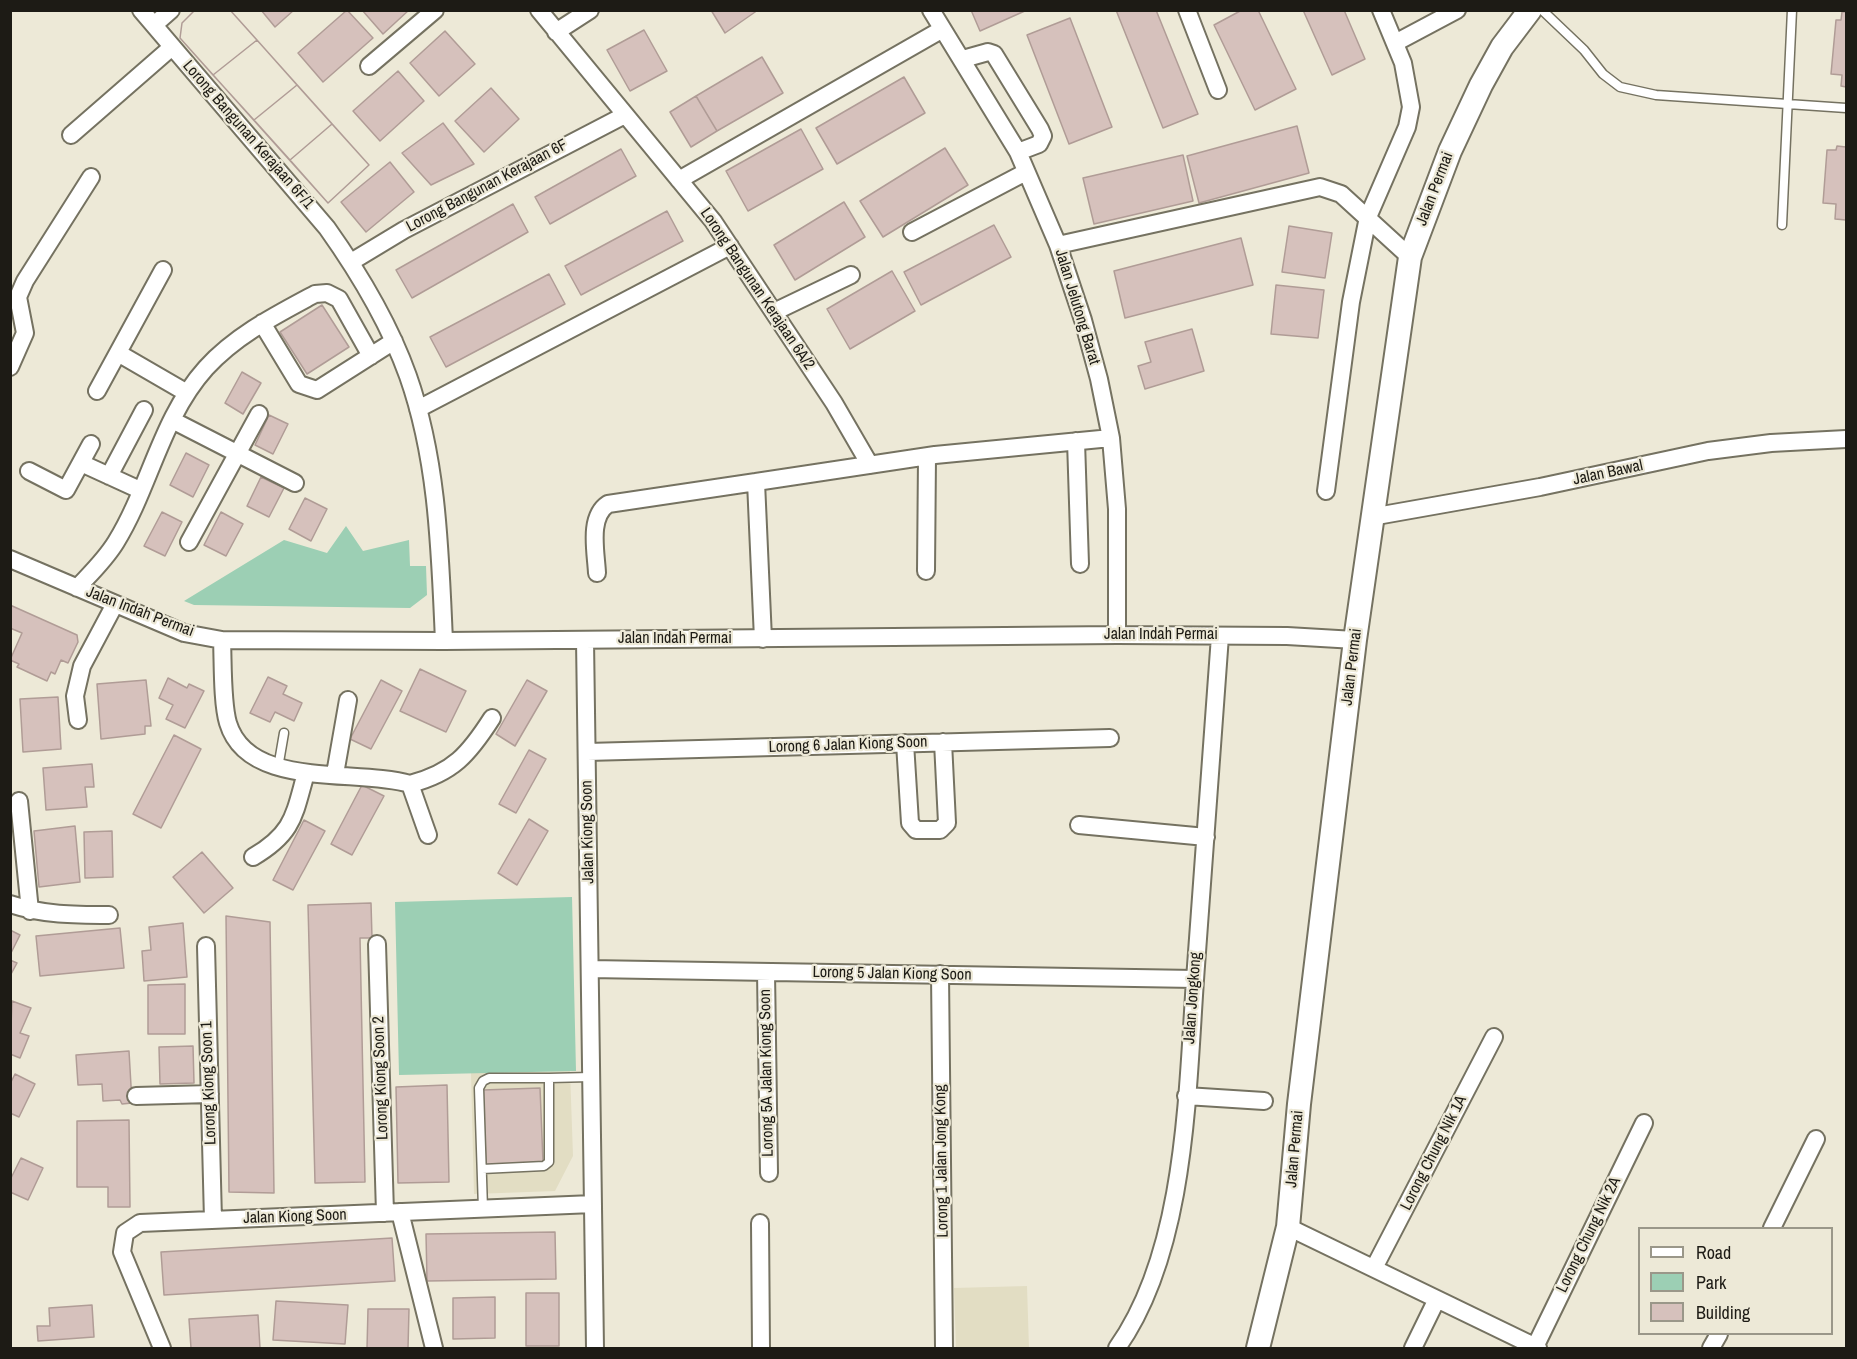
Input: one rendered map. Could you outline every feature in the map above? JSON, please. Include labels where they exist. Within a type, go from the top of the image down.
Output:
[{"type":"street","name":"Lorong Bangunan Kerajaan 6F/1","points":[[141,10],[327,228],[351,262],[394,341],[418,409],[439,534],[444,641]]},
{"type":"street","points":[[154,25],[171,10]]},
{"type":"street","points":[[369,66],[435,10]]},
{"type":"street","name":"Lorong Bangunan Kerajaan 6A/2","points":[[539,10],[679,180],[730,246],[834,403],[870,465]]},
{"type":"street","points":[[556,32],[590,10]]},
{"type":"street","name":"Jalan Jelutong Barat","points":[[931,10],[941,30],[963,59],[1018,152],[1058,245],[1099,379],[1111,438],[1117,509],[1117,634]]},
{"type":"street","points":[[1187,10],[1218,90]]},
{"type":"street","points":[[1326,491],[1351,302],[1368,216],[1407,127],[1412,107],[1410,89],[1381,10]]},
{"type":"street","points":[[1395,43],[1457,10]]},
{"type":"street","name":"Jalan Permai","points":[[1258,1348],[1288,1227],[1299,1104],[1355,640],[1410,257],[1450,151],[1481,85],[1502,47],[1530,10]]},
{"type":"street","points":[[679,180],[941,30]]},
{"type":"street","points":[[71,135],[172,47]]},
{"type":"street","points":[[963,59],[987,52],[994,54],[1040,129],[1043,136],[1039,144],[1018,152]]},
{"type":"street","name":"Lorong Bangunan Kerajaan 6F","points":[[351,262],[404,230],[625,115]]},
{"type":"street","points":[[912,232],[1026,172]]},
{"type":"street","points":[[10,367],[25,333],[18,297],[25,280],[91,177]]},
{"type":"street","points":[[1058,245],[1320,187],[1341,194],[1368,216],[1410,257]]},
{"type":"street","points":[[418,409],[730,246]]},
{"type":"street","points":[[97,392],[163,270]]},
{"type":"street","points":[[774,312],[851,275]]},
{"type":"street","points":[[78,588],[105,558],[117,540],[172,420],[187,393],[218,356],[262,323],[315,294],[327,293],[339,299],[371,356]]},
{"type":"street","points":[[262,323],[299,384],[317,390],[394,341]]},
{"type":"street","points":[[118,353],[187,393]]},
{"type":"street","points":[[109,476],[144,410]]},
{"type":"street","points":[[189,542],[259,414]]},
{"type":"street","points":[[172,420],[295,483]]},
{"type":"street","points":[[597,573],[595,532],[598,516],[608,504],[927,457],[1111,438]]},
{"type":"street","name":"Jalan Bawal","points":[[1371,518],[1540,487],[1708,451],[1771,443],[1846,439]]},
{"type":"street","points":[[1076,441],[1080,564]]},
{"type":"street","points":[[29,471],[66,490],[91,444]]},
{"type":"street","points":[[926,571],[927,457]]},
{"type":"street","points":[[81,463],[140,490]]},
{"type":"street","points":[[756,482],[764,639]]},
{"type":"street","name":"Jalan Indah Permai","points":[[10,559],[184,633],[222,640],[764,639],[1117,634],[1287,636],[1355,640]]},
{"type":"street","points":[[78,720],[75,696],[82,666],[115,604]]},
{"type":"street","name":"Jalan Jongkong","points":[[1117,1348],[1139,1312],[1173,1217],[1186,1096],[1220,636]]},
{"type":"street","points":[[222,640],[228,723],[240,746],[259,761],[278,768],[306,773],[388,777],[410,784],[432,778],[458,763],[475,744],[492,718]]},
{"type":"street","name":"Jalan Kiong Soon","points":[[585,640],[595,1348]]},
{"type":"street","points":[[335,774],[348,700]]},
{"type":"street","name":"Lorong 6 Jalan Kiong Soon","points":[[587,752],[1110,738]]},
{"type":"street","points":[[905,743],[910,823],[916,830],[940,830],[947,823],[943,742]]},
{"type":"street","points":[[253,857],[283,836],[293,817],[306,773]]},
{"type":"street","points":[[410,784],[428,835]]},
{"type":"street","points":[[19,801],[30,911]]},
{"type":"street","points":[[1079,825],[1206,837]]},
{"type":"street","points":[[10,904],[30,911],[61,916],[109,915]]},
{"type":"street","name":"Lorong Kiong Soon 2","points":[[377,944],[392,1213],[434,1348]]},
{"type":"street","name":"Lorong Kiong Soon 1","points":[[206,946],[213,1220]]},
{"type":"street","name":"Lorong 5 Jalan Kiong Soon","points":[[590,969],[1195,979]]},
{"type":"street","name":"Lorong 5A Jalan Kiong Soon","points":[[766,972],[769,1173]]},
{"type":"street","name":"Lorong 1 Jalan Jong Kong","points":[[940,975],[944,1348]]},
{"type":"street","name":"Lorong Chung Nik 1A","points":[[1374,1269],[1494,1037]]},
{"type":"street","points":[[136,1096],[210,1094]]},
{"type":"street","points":[[1186,1096],[1264,1101]]},
{"type":"street","name":"Lorong Chung Nik 2A","points":[[1537,1348],[1644,1123]]},
{"type":"street","points":[[1772,1227],[1816,1139]]},
{"type":"street","name":"Jalan Kiong Soon","points":[[162,1348],[122,1252],[125,1233],[141,1223],[593,1204]]},
{"type":"street","points":[[760,1223],[761,1348]]},
{"type":"street","points":[[1288,1227],[1436,1301],[1537,1348]]},
{"type":"street","points":[[1413,1348],[1436,1301]]},
{"type":"lane","points":[[1542,10],[1584,51],[1603,74],[1620,87],[1656,95],[1846,108]]},
{"type":"lane","points":[[1782,225],[1792,10]]},
{"type":"lane","points":[[278,768],[284,734]]},
{"type":"lane","points":[[483,1209],[479,1088],[483,1081],[489,1078],[591,1077]]},
{"type":"lane","points":[[482,1169],[544,1166],[549,1162],[549,1078]]},
{"type":"shaded area","points":[[570,1071],[573,1156],[555,1191],[474,1194],[471,1073]]},
{"type":"shaded area","points":[[1027,1286],[1029,1348],[956,1348],[954,1288]]},
{"type":"green space","points":[[346,526],[363,551],[409,540],[410,566],[426,566],[427,595],[410,608],[194,605],[184,601],[284,540],[327,553]]},
{"type":"green space","points":[[572,897],[576,1071],[399,1075],[395,902]]},
{"type":"building","points":[[195,10],[230,10],[369,165],[328,203],[180,38],[182,23]]},
{"type":"building","points":[[195,10],[230,10],[257,40],[213,75],[180,38],[182,23]]},
{"type":"building","points":[[261,10],[294,10],[275,27]]},
{"type":"building","points":[[347,10],[373,38],[323,82],[298,53]]},
{"type":"building","points":[[362,10],[409,10],[383,34]]},
{"type":"building","points":[[711,10],[758,10],[725,33]]},
{"type":"building","points":[[971,10],[1027,10],[980,31]]},
{"type":"building","points":[[1116,10],[1156,10],[1198,114],[1163,128]]},
{"type":"building","points":[[1242,10],[1258,10],[1296,89],[1255,110],[1214,25]]},
{"type":"building","points":[[1303,10],[1344,10],[1365,59],[1332,75]]},
{"type":"building","points":[[1842,12],[1846,12],[1846,87],[1841,86],[1842,75],[1831,74],[1836,20],[1841,20]]},
{"type":"building","points":[[1070,18],[1112,127],[1069,144],[1027,35]]},
{"type":"building","points":[[644,30],[667,71],[630,91],[607,50]]},
{"type":"building","points":[[445,31],[475,64],[439,96],[410,63]]},
{"type":"building","points":[[257,40],[297,85],[254,120],[213,75]]},
{"type":"building","points":[[762,57],[783,93],[717,131],[696,96]]},
{"type":"building","points":[[398,71],[424,101],[380,141],[353,111]]},
{"type":"building","points":[[904,77],[925,113],[837,164],[816,128]]},
{"type":"building","points":[[297,85],[332,124],[290,160],[254,120]]},
{"type":"building","points":[[491,88],[519,119],[484,152],[455,121]]},
{"type":"building","points":[[696,96],[717,131],[691,147],[670,112]]},
{"type":"building","points":[[443,123],[474,164],[431,185],[402,153]]},
{"type":"building","points":[[332,124],[369,165],[328,203],[290,160]]},
{"type":"building","points":[[1297,126],[1309,173],[1199,203],[1187,156]]},
{"type":"building","points":[[801,129],[823,169],[748,211],[726,171]]},
{"type":"building","points":[[1837,146],[1846,147],[1846,220],[1835,219],[1836,204],[1823,203],[1827,150],[1836,150]]},
{"type":"building","points":[[945,148],[968,185],[883,237],[860,201]]},
{"type":"building","points":[[621,149],[636,176],[550,224],[535,197]]},
{"type":"building","points":[[1183,155],[1193,201],[1094,224],[1083,178]]},
{"type":"building","points":[[390,162],[414,192],[366,232],[341,202]]},
{"type":"building","points":[[844,202],[865,237],[795,280],[774,245]]},
{"type":"building","points":[[513,204],[528,232],[412,298],[396,270]]},
{"type":"building","points":[[667,211],[683,241],[581,295],[565,266]]},
{"type":"building","points":[[994,225],[1011,257],[921,305],[904,272]]},
{"type":"building","points":[[1289,226],[1332,233],[1325,278],[1282,272]]},
{"type":"building","points":[[1241,238],[1253,285],[1125,318],[1114,271]]},
{"type":"building","points":[[892,271],[915,311],[850,349],[827,309]]},
{"type":"building","points":[[549,274],[565,304],[446,367],[430,337]]},
{"type":"building","points":[[1276,285],[1324,290],[1318,338],[1271,334]]},
{"type":"building","points":[[322,305],[349,347],[307,374],[280,332]]},
{"type":"building","points":[[1192,329],[1204,371],[1145,389],[1138,366],[1151,362],[1145,342]]},
{"type":"building","points":[[242,372],[261,383],[243,414],[225,403]]},
{"type":"building","points":[[269,415],[288,424],[273,454],[255,445]]},
{"type":"building","points":[[186,453],[209,465],[193,497],[170,485]]},
{"type":"building","points":[[261,477],[284,488],[269,517],[247,506]]},
{"type":"building","points":[[305,498],[327,509],[311,541],[289,529]]},
{"type":"building","points":[[162,512],[182,522],[165,556],[144,546]]},
{"type":"building","points":[[221,512],[243,524],[226,556],[204,545]]},
{"type":"building","points":[[10,605],[77,635],[78,642],[68,663],[61,660],[55,674],[51,672],[47,681],[17,667],[19,664],[10,660],[22,633],[10,628]]},
{"type":"building","points":[[420,669],[466,691],[446,732],[400,711]]},
{"type":"building","points":[[268,677],[287,686],[283,694],[302,703],[294,721],[275,712],[270,722],[250,713]]},
{"type":"building","points":[[168,678],[187,688],[189,684],[204,691],[185,728],[166,719],[173,705],[159,698]]},
{"type":"building","points":[[146,680],[151,726],[145,726],[145,734],[101,739],[97,684]]},
{"type":"building","points":[[381,680],[402,691],[371,749],[350,739]]},
{"type":"building","points":[[527,680],[547,691],[515,746],[496,734]]},
{"type":"building","points":[[58,697],[61,749],[23,752],[20,699]]},
{"type":"building","points":[[174,735],[201,749],[161,828],[133,814]]},
{"type":"building","points":[[529,750],[546,759],[516,813],[499,804]]},
{"type":"building","points":[[92,764],[94,787],[85,787],[87,807],[46,810],[43,768]]},
{"type":"building","points":[[362,785],[384,796],[352,855],[331,844]]},
{"type":"building","points":[[529,819],[548,831],[517,885],[498,873]]},
{"type":"building","points":[[304,820],[325,831],[293,890],[273,880]]},
{"type":"building","points":[[75,826],[80,882],[39,887],[34,831]]},
{"type":"building","points":[[112,831],[113,877],[85,878],[84,832]]},
{"type":"building","points":[[202,852],[233,888],[204,913],[173,877]]},
{"type":"building","points":[[371,903],[372,938],[360,938],[365,1182],[315,1183],[308,905]]},
{"type":"building","points":[[226,916],[270,922],[274,1193],[229,1192]]},
{"type":"building","points":[[183,923],[187,977],[144,981],[142,951],[151,950],[149,927]]},
{"type":"building","points":[[120,928],[124,968],[40,976],[36,936]]},
{"type":"building","points":[[10,930],[20,935],[10,955]]},
{"type":"building","points":[[10,960],[17,963],[10,976]]},
{"type":"building","points":[[185,984],[185,1034],[148,1034],[148,985]]},
{"type":"building","points":[[12,1001],[31,1008],[20,1033],[29,1036],[20,1058],[10,1054]]},
{"type":"building","points":[[193,1046],[194,1083],[160,1084],[159,1047]]},
{"type":"building","points":[[129,1051],[132,1103],[122,1104],[120,1100],[103,1101],[102,1084],[78,1085],[76,1055]]},
{"type":"building","points":[[15,1074],[35,1084],[19,1117],[10,1113],[10,1084]]},
{"type":"building","points":[[447,1085],[449,1182],[398,1183],[396,1087]]},
{"type":"building","points":[[540,1088],[543,1162],[486,1165],[483,1090]]},
{"type":"building","points":[[129,1120],[130,1207],[108,1207],[108,1187],[77,1187],[77,1121]]},
{"type":"building","points":[[21,1158],[43,1168],[28,1200],[10,1192],[10,1180]]},
{"type":"building","points":[[555,1232],[556,1279],[427,1281],[426,1234]]},
{"type":"building","points":[[392,1238],[395,1281],[164,1295],[161,1252]]},
{"type":"building","points":[[526,1293],[559,1293],[559,1346],[526,1346]]},
{"type":"building","points":[[495,1297],[495,1338],[453,1339],[453,1298]]},
{"type":"building","points":[[276,1301],[348,1305],[345,1344],[273,1340]]},
{"type":"building","points":[[92,1305],[94,1337],[38,1341],[37,1326],[50,1326],[49,1308]]},
{"type":"building","points":[[368,1309],[409,1309],[408,1348],[367,1348]]},
{"type":"building","points":[[258,1315],[260,1348],[191,1348],[189,1319]]}]
